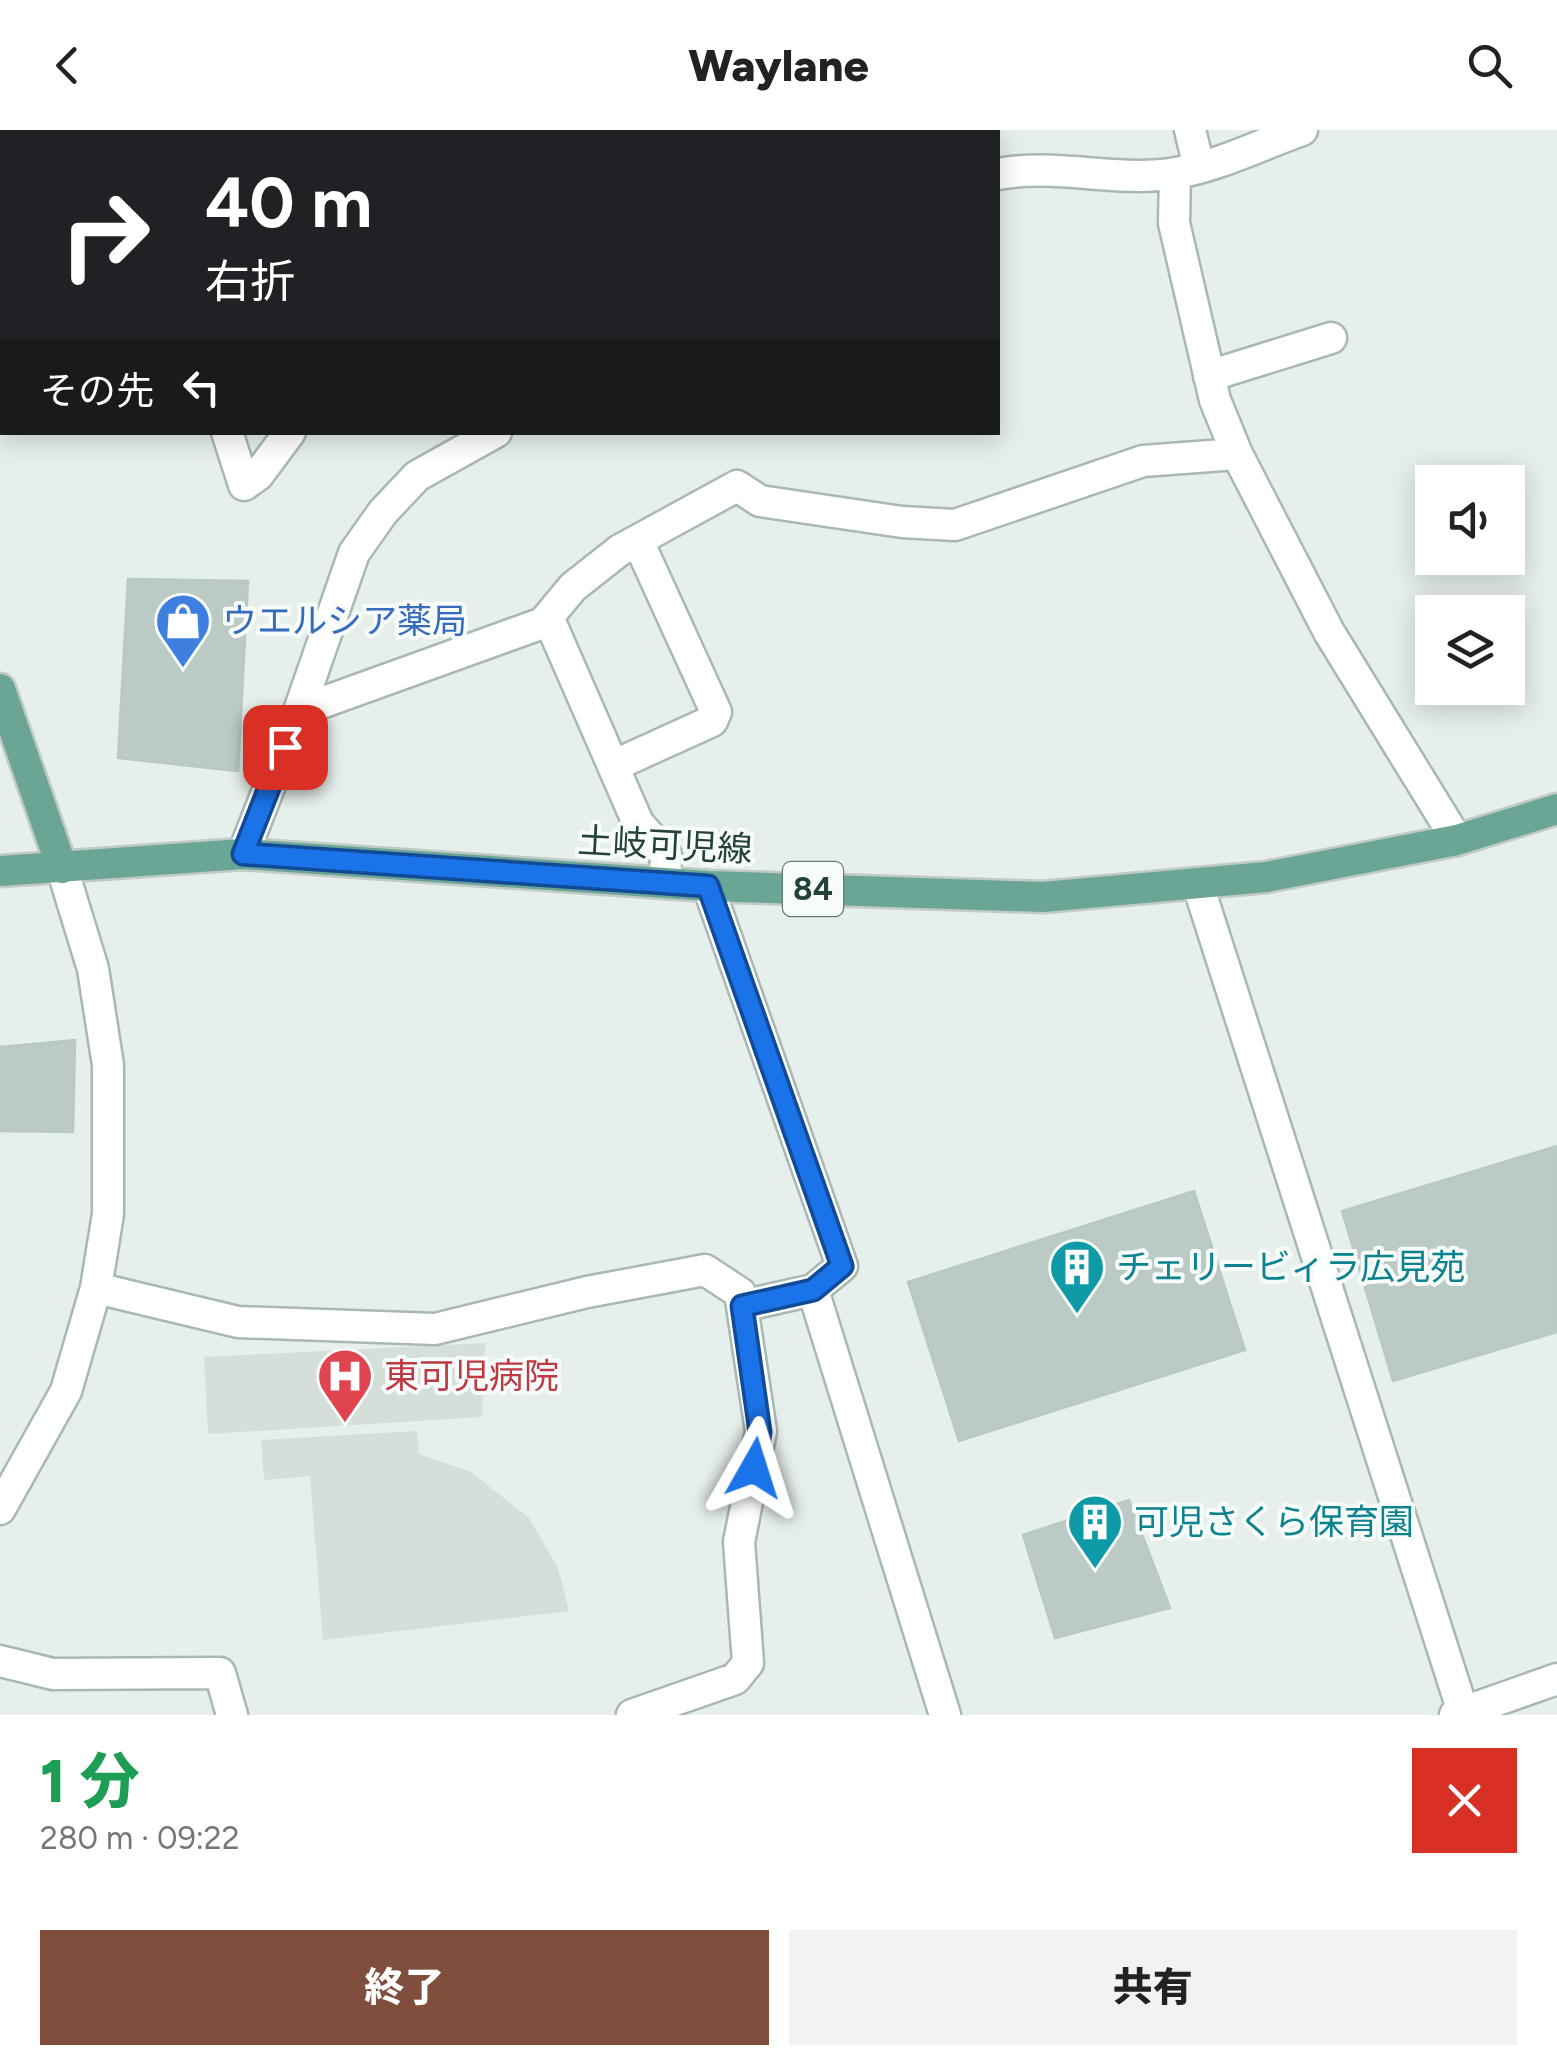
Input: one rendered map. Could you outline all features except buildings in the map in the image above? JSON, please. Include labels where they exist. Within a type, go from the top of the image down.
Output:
[{"type":"main road","points":[[0,689],[62,868]]},
{"type":"main road","name":"土岐可児線","points":[[0,871],[243,854],[665,884],[1043,897],[1266,877],[1457,840],[1557,808]]},
{"type":"street","points":[[1190,130],[1187,170],[1174,223],[1215,400],[1237,454],[1329,632],[1457,840]]},
{"type":"street","points":[[1000,174],[1023,170],[1084,174],[1187,170],[1302,130]]},
{"type":"street","points":[[1209,376],[1331,338]]},
{"type":"street","points":[[228,435],[244,485],[258,475],[288,435]]},
{"type":"street","points":[[243,854],[354,554],[383,512],[416,476],[491,435]]},
{"type":"street","points":[[299,711],[543,622],[573,588],[620,550],[737,486],[760,501],[902,522],[955,524],[1143,461],[1237,454]]},
{"type":"street","points":[[614,766],[712,721],[716,712],[638,541]]},
{"type":"street","points":[[548,617],[638,822],[666,856],[665,884]]},
{"type":"street","points":[[0,1509],[66,1391],[96,1288],[108,1214],[108,1064],[93,970],[62,868]]},
{"type":"street","points":[[1198,885],[1461,1714],[1557,1679]]},
{"type":"street","points":[[708,886],[842,1266],[813,1290],[742,1306]]},
{"type":"street","points":[[96,1288],[238,1322],[435,1329],[587,1292],[705,1270],[740,1293],[760,1432],[739,1542],[748,1662],[735,1679],[632,1715]]},
{"type":"street","points":[[813,1290],[945,1715]]},
{"type":"street","points":[[0,1661],[52,1674],[220,1673],[232,1715]]},
{"type":"shaded area","points":[[485,1343],[482,1417],[208,1434],[204,1357]]},
{"type":"shaded area","points":[[417,1431],[419,1454],[471,1472],[529,1518],[558,1568],[569,1611],[323,1640],[310,1476],[264,1480],[261,1440]]},
{"type":"place","name":"ウエルシア薬局","points":[[183,670]]},
{"type":"place","name":"チェリービィラ広見苑","points":[[1077,1316]]},
{"type":"place","name":"東可児病院","points":[[345,1425]]},
{"type":"place","name":"可児さくら保育園","points":[[1095,1571]]},
{"type":"route","points":[[285,747],[243,854],[708,886],[842,1266],[813,1290],[742,1306],[760,1432],[754,1468]]}]
